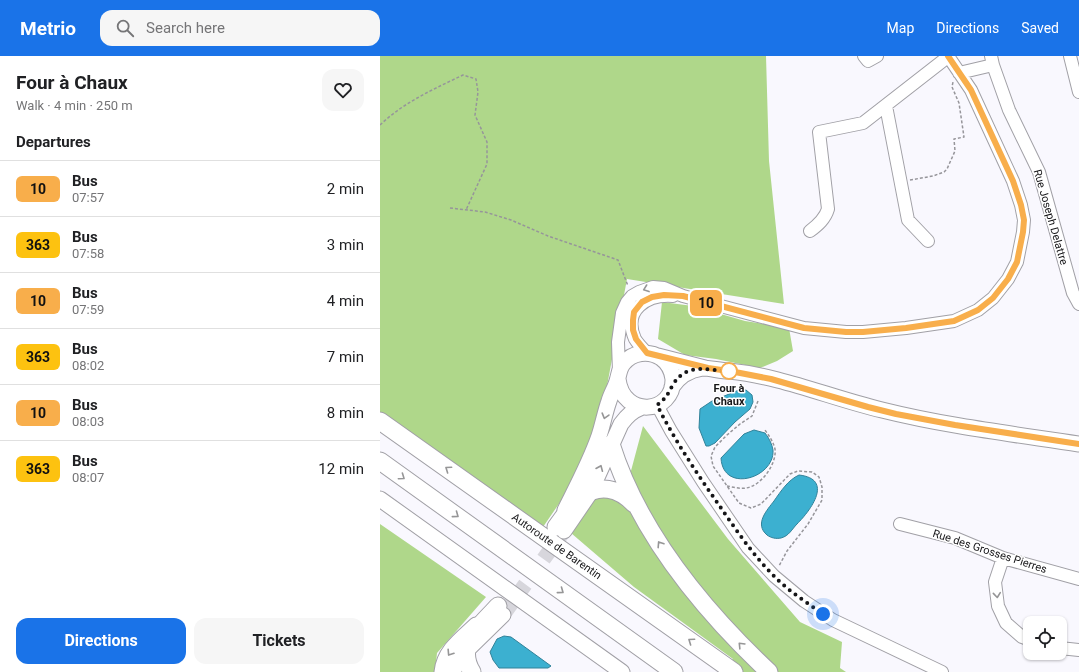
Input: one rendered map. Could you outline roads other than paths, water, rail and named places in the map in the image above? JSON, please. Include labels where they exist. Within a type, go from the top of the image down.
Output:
[{"type":"highway","name":"Autoroute de Barentin","points":[[380,421],[734,672]]},
{"type":"highway","points":[[611,444],[637,507],[674,565],[709,611],[769,672]]},
{"type":"highway","points":[[380,461],[674,672]]},
{"type":"highway","points":[[560,529],[580,498],[590,493],[608,489],[618,491],[627,496],[637,507]]},
{"type":"highway","points":[[472,672],[467,660],[466,650],[468,641],[500,611]]},
{"type":"main road","points":[[560,529],[588,465],[623,364],[638,354],[652,354],[708,368],[771,379],[896,414],[955,425],[1079,444]]},
{"type":"main road","points":[[652,354],[665,361],[670,369],[673,378],[672,387]]},
{"type":"main road","points":[[590,493],[611,444],[621,424],[627,416],[633,411],[650,406],[666,397],[678,378],[701,368],[708,368]]},
{"type":"main road","points":[[619,376],[620,391],[627,401],[634,405],[650,406]]},
{"type":"main road","points":[[380,500],[607,667]]},
{"type":"main road","points":[[380,510],[607,667],[622,672]]},
{"type":"main road","points":[[442,672],[449,651],[500,611]]},
{"type":"main road","points":[[453,672],[460,657],[466,650]]},
{"type":"street","points":[[864,56],[868,61],[877,56]]},
{"type":"street","points":[[1070,56],[1079,92]]},
{"type":"street","points":[[619,376],[618,342],[622,313],[627,302],[632,296],[653,287],[664,288],[683,296],[804,328],[846,332],[863,332],[935,325],[954,321],[966,316],[984,305],[999,291],[1017,262],[1022,243],[1024,220],[1021,205],[1013,181],[971,90],[960,74],[943,58],[886,106],[863,123],[819,132],[828,209],[826,215],[819,224],[810,231]]},
{"type":"street","name":"Rue Joseph Delattre","points":[[960,74],[992,61],[1009,110],[1039,172],[1073,293],[1079,304]]},
{"type":"street","points":[[886,106],[908,220],[928,241]]},
{"type":"street","points":[[652,354],[636,339],[633,330],[634,312],[642,302],[652,297],[664,295],[683,296]]},
{"type":"street","points":[[650,406],[671,432],[748,548],[774,576],[804,601],[833,620],[942,672]]},
{"type":"street","name":"Rue des Grosses Pierres","points":[[900,524],[955,538],[1003,558],[1079,579]]},
{"type":"street","points":[[1003,558],[995,582],[998,606],[1006,623],[1023,637]]},
{"type":"street","points":[[1067,649],[1079,650]]},
{"type":"water","points":[[739,390],[746,390],[752,395],[753,402],[750,409],[715,443],[706,446],[699,428],[700,409],[712,401]]},
{"type":"water","points":[[754,430],[765,433],[769,439],[773,450],[771,460],[766,468],[758,474],[748,478],[739,479],[730,476],[724,469],[721,458],[744,434]]},
{"type":"water","points":[[799,475],[810,478],[815,482],[817,489],[813,503],[803,518],[786,536],[779,538],[770,537],[763,531],[763,517],[785,486]]},
{"type":"water","points":[[504,636],[511,637],[551,666],[548,668],[499,668],[493,660],[490,652],[497,639]]},
{"type":"tunnel","points":[[503,615],[564,531]]},
{"type":"place","name":"Four à Chaux","points":[[729,371]]}]
